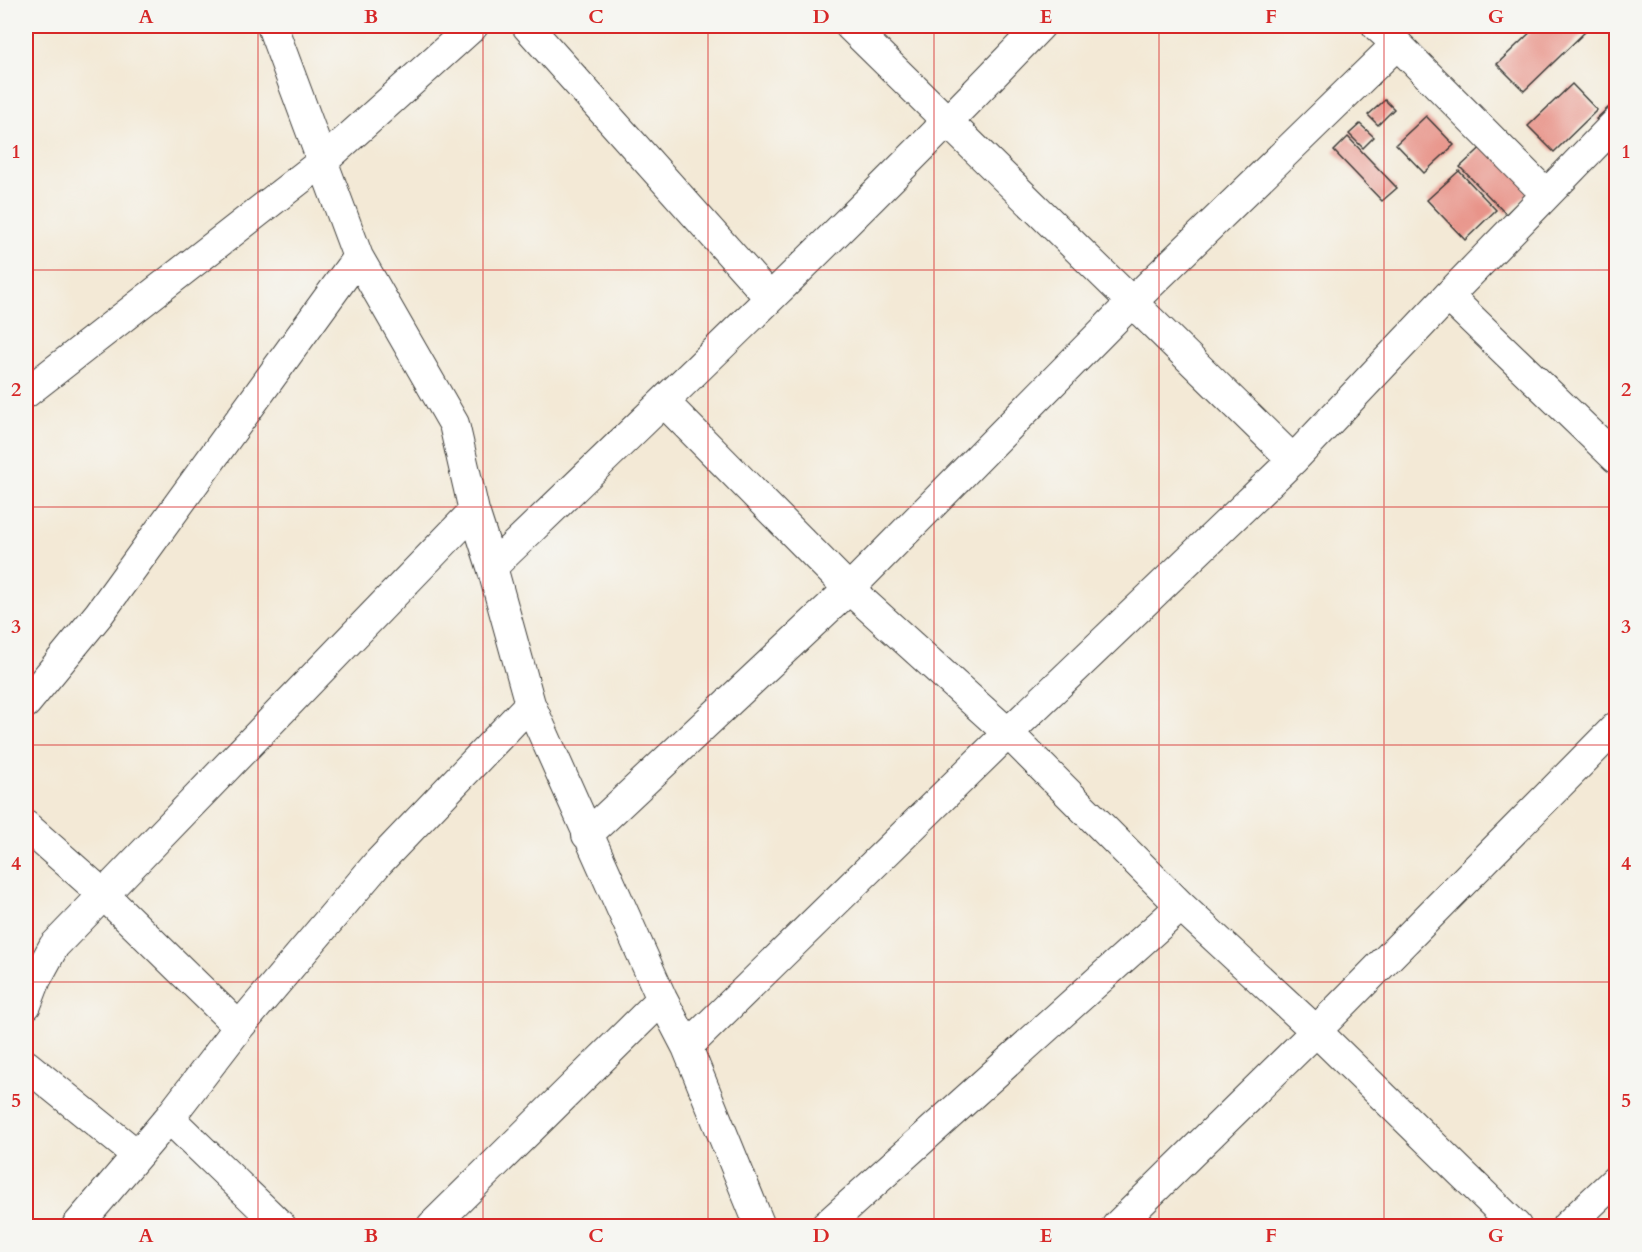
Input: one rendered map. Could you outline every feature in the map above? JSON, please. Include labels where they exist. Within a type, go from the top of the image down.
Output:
[{"type":"street","points":[[272,26],[358,257],[454,424],[474,511],[530,704],[662,999],[687,1047],[760,1227]]},
{"type":"street","points":[[26,393],[322,162],[473,26]]},
{"type":"street","points":[[527,26],[770,298]]},
{"type":"street","points":[[850,26],[1293,460]]},
{"type":"street","points":[[492,567],[770,298],[949,121],[1040,26]]},
{"type":"street","points":[[587,835],[849,589],[1131,303],[1387,34],[1546,194]]},
{"type":"street","points":[[687,1047],[1008,733],[1293,460],[1546,194],[1617,123]]},
{"type":"street","points":[[26,703],[99,614],[358,257]]},
{"type":"street","points":[[1448,296],[1617,458]]},
{"type":"street","points":[[664,402],[849,589],[1008,733],[1181,906],[1316,1032],[1516,1227]]},
{"type":"street","points":[[26,1005],[36,979],[54,946],[474,511]]},
{"type":"street","points":[[77,1227],[169,1118],[239,1027],[377,864],[530,704]]},
{"type":"street","points":[[1117,1227],[1316,1032],[1617,727]]},
{"type":"street","points":[[26,826],[104,895],[239,1027]]},
{"type":"street","points":[[826,1227],[1181,906]]},
{"type":"street","points":[[432,1227],[662,999]]},
{"type":"street","points":[[26,1065],[137,1155]]},
{"type":"street","points":[[169,1118],[281,1227]]},
{"type":"street","points":[[1567,1227],[1617,1180]]},
{"type":"building","points":[[1537,26],[1579,26],[1585,32],[1524,91],[1497,64]]},
{"type":"building","points":[[1572,84],[1597,110],[1554,152],[1528,126]]},
{"type":"building","points":[[1385,100],[1394,109],[1378,125],[1368,115]]},
{"type":"building","points":[[1609,107],[1616,115],[1604,128],[1596,119]]},
{"type":"building","points":[[1426,116],[1454,145],[1424,173],[1396,144]]},
{"type":"building","points":[[1360,124],[1374,137],[1363,148],[1349,134]]},
{"type":"building","points":[[1348,137],[1397,188],[1382,201],[1334,151]]},
{"type":"building","points":[[1489,140],[1534,187],[1506,214],[1460,167]]},
{"type":"building","points":[[1459,171],[1496,210],[1465,240],[1427,200]]}]
